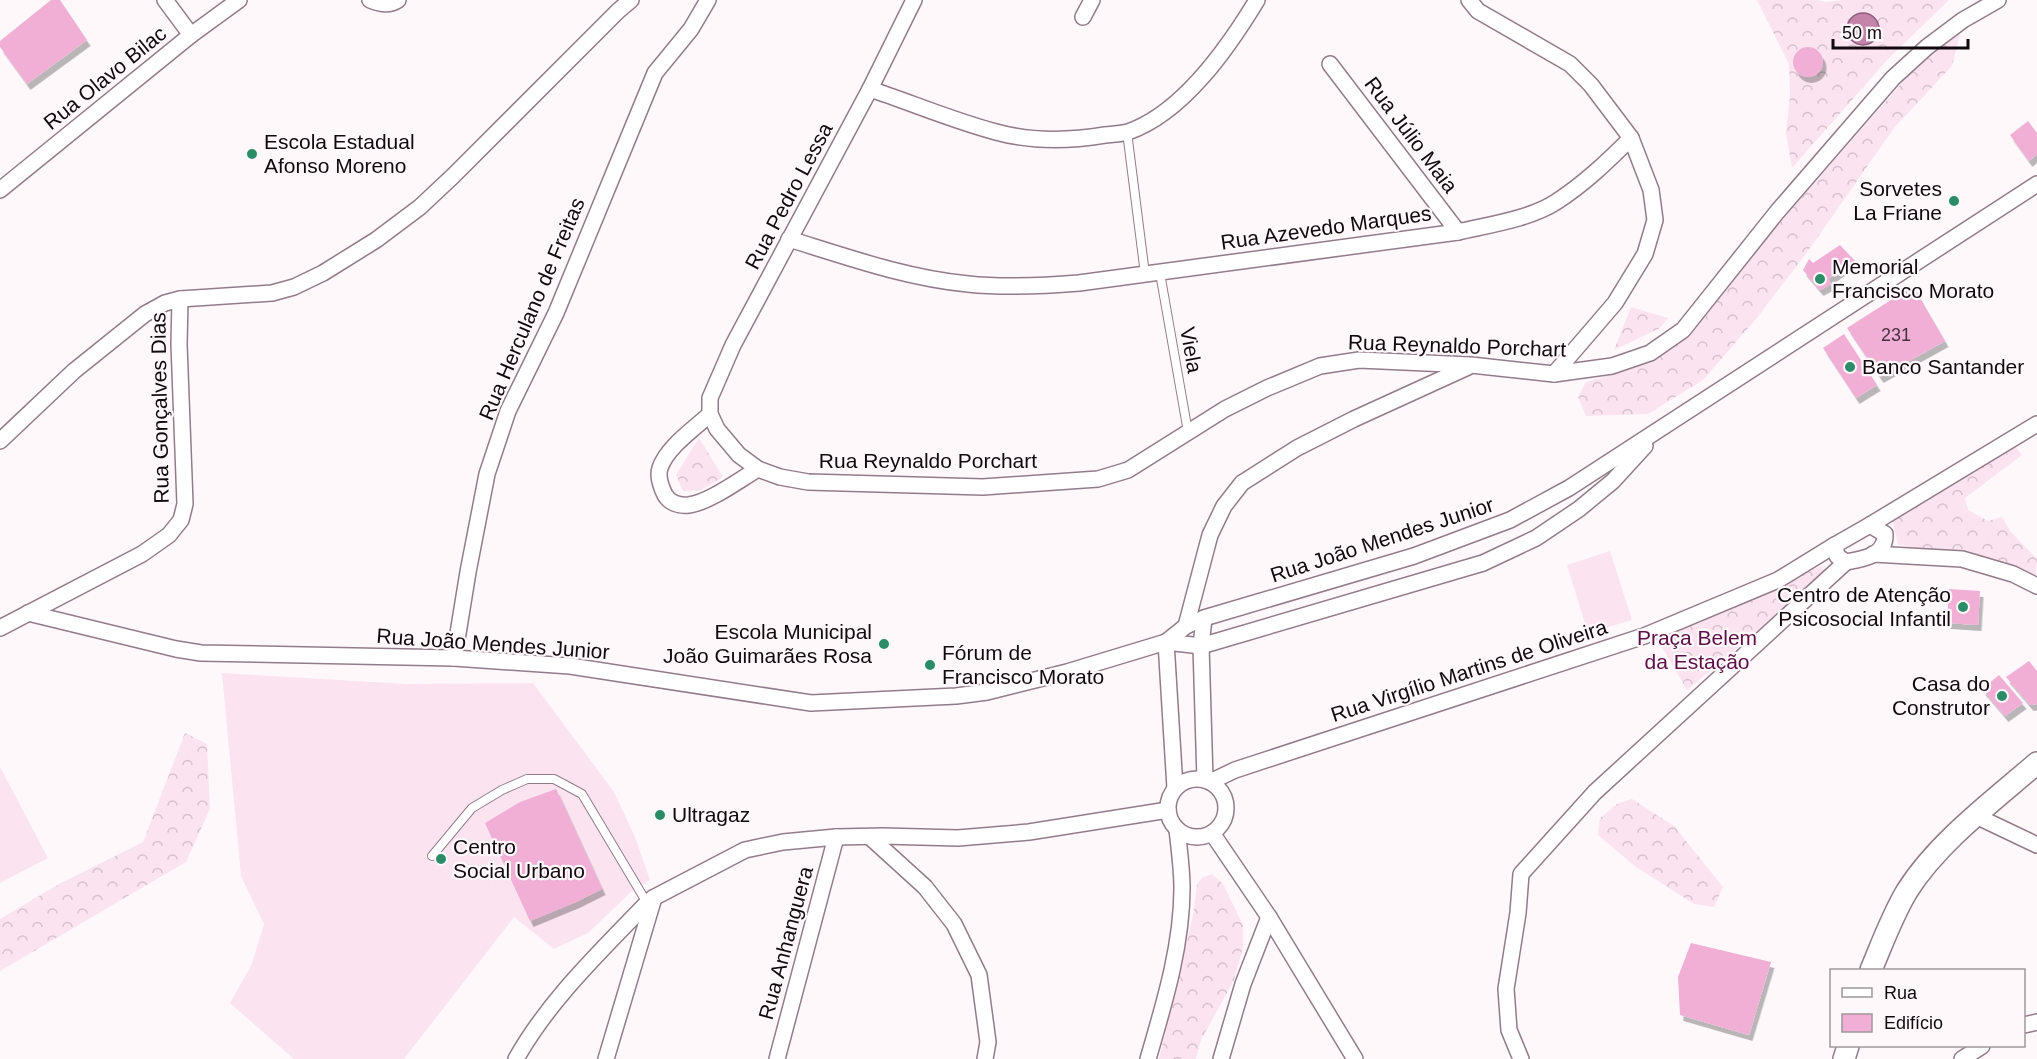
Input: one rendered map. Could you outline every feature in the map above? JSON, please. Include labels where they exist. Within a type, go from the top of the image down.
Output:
[{"type":"main road","points":[[1871,969],[1889,926],[1907,891],[1933,856],[2037,763]]},
{"type":"street","points":[[165,0],[191,35]]},
{"type":"street","name":"Rua Olavo Bilac","points":[[0,190],[191,35],[239,0]]},
{"type":"street","points":[[370,0],[380,4],[394,3],[398,0]]},
{"type":"street","points":[[2,435],[74,370],[145,314],[165,303],[180,299],[272,293],[294,287],[323,273],[376,240],[420,207],[631,0]]},
{"type":"street","name":"Rua Herculano de Freitas","points":[[454,658],[487,474],[508,411],[556,313],[655,73],[691,29],[708,0]]},
{"type":"street","name":"Rua Pedro Lessa","points":[[710,414],[710,398],[733,345],[870,89],[914,0]]},
{"type":"street","points":[[1083,17],[1092,0]]},
{"type":"street","points":[[870,89],[996,132],[1036,139],[1075,140],[1127,132],[1158,116],[1185,94],[1215,64],[1257,0]]},
{"type":"street","points":[[1469,0],[1478,11],[1570,64],[1591,84],[1631,138],[1651,190],[1655,220],[1645,254],[1614,303],[1554,374]]},
{"type":"street","name":"Rua Reynaldo Porchart","points":[[710,414],[717,429],[739,455],[758,469],[780,477],[808,482],[983,487],[1098,479],[1128,470],[1225,409],[1320,366],[1359,360],[1471,365],[1554,374],[1612,366],[1650,352],[1683,330],[1777,212],[1893,78],[1927,47],[1964,20],[1998,0]]},
{"type":"street","name":"Rua Júlio Maia","points":[[1330,64],[1458,232]]},
{"type":"street","name":"Rua Azevedo Marques","points":[[789,239],[898,272],[968,284],[1034,287],[1079,284],[1458,232],[1524,215],[1555,203],[1601,168],[1631,138]]},
{"type":"street","points":[[1658,431],[2037,184]]},
{"type":"street","name":"Rua Gonçalves Dias","points":[[0,628],[142,554],[169,535],[181,520],[185,504],[179,344],[180,299]]},
{"type":"street","points":[[1186,626],[1210,535],[1224,506],[1242,483],[1298,448],[1354,419],[1471,365]]},
{"type":"street","points":[[710,414],[669,452],[660,469],[660,482],[667,498],[678,505],[691,504],[758,469]]},
{"type":"street","points":[[1521,1059],[1509,1030],[1506,989],[1518,913],[1521,874],[1595,792],[1846,562],[1866,559],[1881,549],[1886,543],[1885,534],[1870,525],[2037,424]]},
{"type":"street","name":"Rua João Mendes Junior","points":[[28,613],[201,653],[454,658],[570,666],[812,703],[956,696],[987,692],[1067,672],[1166,642],[1186,626],[1204,618],[1414,556],[1510,520],[1569,488],[1658,431]]},
{"type":"street","name":"Rua João Mendes Junior","points":[[1166,642],[1201,646],[1483,563],[1536,538],[1579,509],[1613,481],[1658,431]]},
{"type":"street","name":"Rua Virgílio Martins de Oliveira","points":[[1208,781],[1644,636],[1778,580],[1870,525]]},
{"type":"street","points":[[1835,545],[1837,556],[1846,562]]},
{"type":"street","points":[[1873,554],[1962,560],[2013,574],[2037,586]]},
{"type":"street","points":[[1204,618],[1201,646],[1208,781]]},
{"type":"street","points":[[1166,642],[1175,788]]},
{"type":"street","points":[[1187,780],[1208,781],[1223,794],[1226,811],[1219,827],[1203,836],[1194,837],[1184,834],[1170,820],[1169,800],[1175,788],[1187,780]]},
{"type":"street","points":[[516,1059],[549,1011],[589,964],[650,900],[745,850],[783,842],[836,837],[958,838],[1029,832],[1168,810]]},
{"type":"street","points":[[1976,816],[2037,845]]},
{"type":"street","points":[[1148,1059],[1176,952],[1181,917],[1182,887],[1177,829]]},
{"type":"street","points":[[1212,833],[1269,917],[1354,1059]]},
{"type":"street","name":"Rua Anhanguera","points":[[777,1059],[836,837]]},
{"type":"street","points":[[870,837],[925,886],[954,924],[979,975],[988,1041],[985,1059]]},
{"type":"street","points":[[606,1059],[650,900]]},
{"type":"street","points":[[1221,1059],[1243,984],[1269,917]]},
{"type":"street","points":[[1962,1059],[1980,1047]]},
{"type":"lane","name":"Viela","points":[[1127,132],[1152,273],[1188,434]]},
{"type":"lane","points":[[432,856],[472,808],[502,790],[527,779],[554,779],[582,794],[650,900]]},
{"type":"green space","points":[[1757,0],[1826,2],[1949,0],[1888,59],[1792,168],[1786,133],[1790,95],[1789,64]]},
{"type":"green space","points":[[1961,30],[1952,66],[1894,128],[1808,251],[1756,319],[1703,380],[1648,414],[1586,416],[1578,397],[1586,382],[1631,369],[1667,351],[1909,75]]},
{"type":"green space","points":[[1631,307],[1668,318],[1660,328],[1614,350]]},
{"type":"green space","points":[[699,438],[723,477],[701,490],[683,491],[676,475]]},
{"type":"green space","points":[[2013,444],[2022,455],[1965,498],[1968,510],[1988,521],[2002,517],[2010,531],[2037,559],[2035,580],[1898,544],[1892,520]]},
{"type":"green space","points":[[1610,551],[1632,620],[1588,633],[1567,565]]},
{"type":"green space","name":"Praça Belem da Estação","points":[[1822,566],[1825,572],[1823,576],[1687,690],[1658,640]]},
{"type":"green space","name":"Centro Social Urbano","points":[[222,673],[407,684],[533,683],[614,792],[635,837],[650,880],[633,890],[588,933],[554,949],[514,917],[404,1059],[294,1059],[230,1003],[252,964],[264,924],[241,876]]},
{"type":"green space","points":[[185,733],[207,744],[210,809],[186,862],[0,971],[0,919],[61,883],[143,842]]},
{"type":"green space","points":[[0,767],[48,858],[0,883]]},
{"type":"green space","points":[[1632,799],[1674,826],[1723,887],[1714,907],[1694,904],[1636,867],[1598,835],[1600,818],[1617,804]]},
{"type":"green space","points":[[1212,874],[1223,884],[1243,925],[1243,947],[1234,980],[1201,1040],[1196,1059],[1159,1059],[1193,915],[1197,884],[1202,878]]},
{"type":"shaded area","points":[[1863,13],[1875,17],[1879,29],[1875,41],[1863,45],[1851,41],[1847,29],[1851,17]]},
{"type":"building","points":[[51,0],[60,0],[87,40],[27,84],[0,47],[0,41]]},
{"type":"building","points":[[1808,47],[1819,51],[1823,62],[1819,73],[1808,77],[1797,73],[1793,62],[1797,51]]},
{"type":"building","points":[[2028,121],[2037,133],[2037,154],[2029,161],[2010,135]]},
{"type":"building","points":[[1840,245],[1855,261],[1828,279],[1831,284],[1820,290],[1803,270],[1809,259],[1813,263]]},
{"type":"building","points":[[1913,286],[1945,341],[1880,377],[1847,328]]},
{"type":"building","name":"Banco Santander","points":[[1844,334],[1877,385],[1856,398],[1823,348]]},
{"type":"building","name":"Centro de Atenção Psicosocial Infantil","points":[[1949,589],[1980,591],[1978,625],[1947,623]]},
{"type":"building","points":[[2029,661],[2037,671],[2037,704],[2030,705],[2006,677]]},
{"type":"building","name":"Casa do Construtor","points":[[1999,675],[2023,703],[2005,716],[1982,689]]},
{"type":"building","points":[[556,789],[602,889],[530,921],[485,823],[520,802]]},
{"type":"building","points":[[1691,943],[1771,962],[1749,1035],[1680,1015],[1678,977]]},
{"type":"place","name":"Escola Estadual Afonso Moreno","points":[[252,154]]},
{"type":"place","name":"Sorvetes La Friane","points":[[1954,201]]},
{"type":"place","name":"Memorial Francisco Morato","points":[[1820,279]]},
{"type":"place","name":"Banco Santander","points":[[1850,367]]},
{"type":"place","name":"Centro de Atenção Psicosocial Infantil","points":[[1963,607]]},
{"type":"place","name":"Escola Municipal João Guimarães Rosa","points":[[884,644]]},
{"type":"place","name":"Fórum de Francisco Morato","points":[[930,665]]},
{"type":"place","name":"Casa do Construtor","points":[[2002,696]]},
{"type":"place","name":"Ultragaz","points":[[660,815]]},
{"type":"place","name":"Centro Social Urbano","points":[[441,859]]}]
